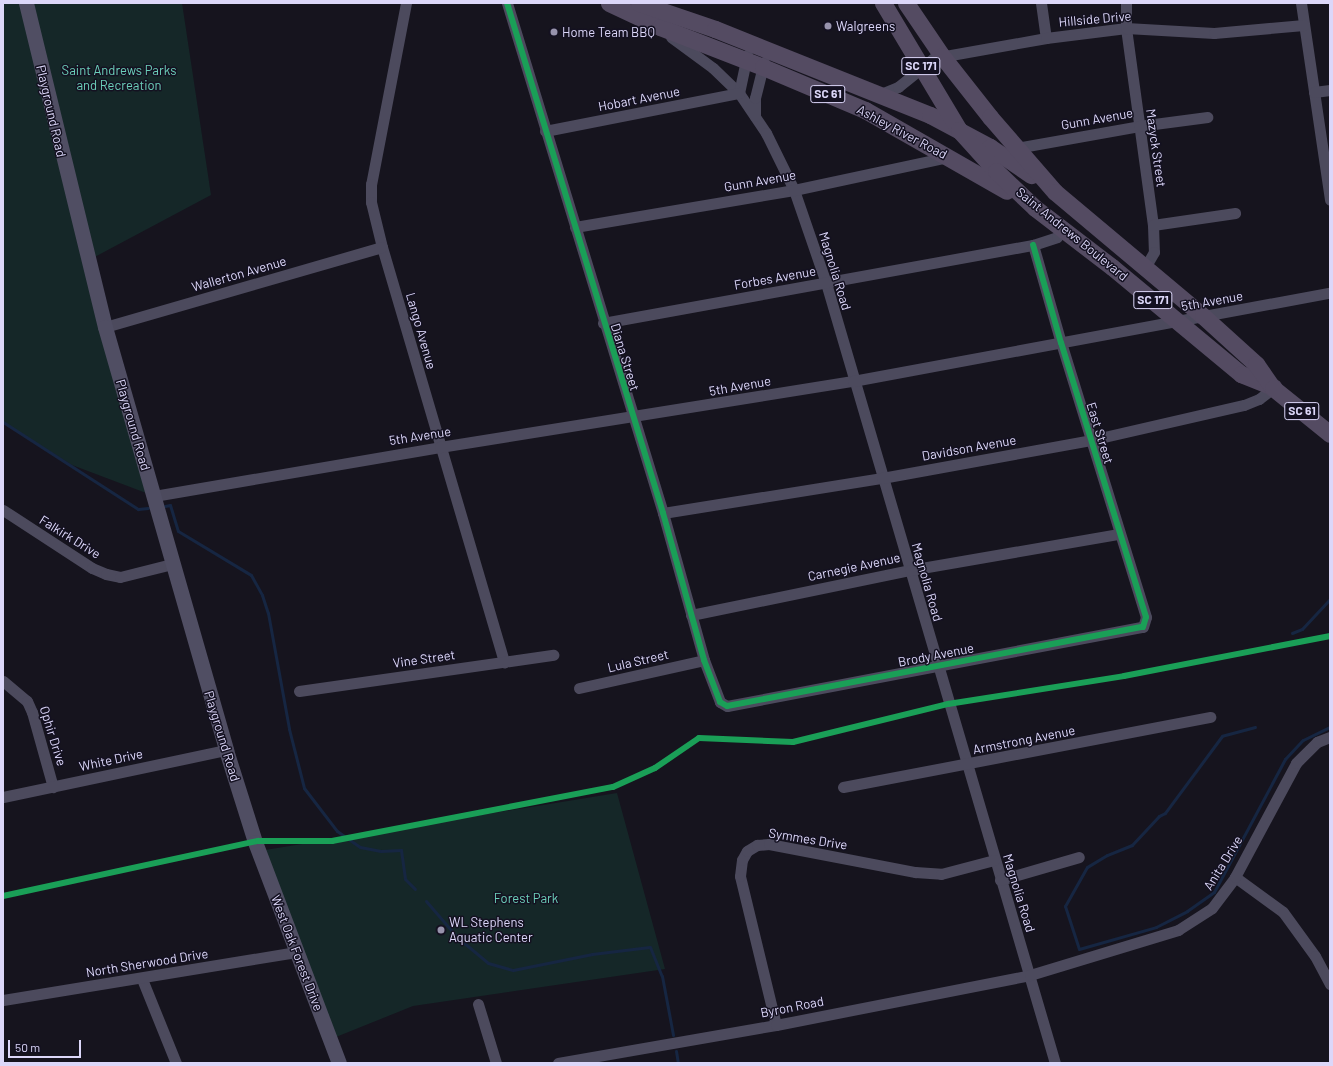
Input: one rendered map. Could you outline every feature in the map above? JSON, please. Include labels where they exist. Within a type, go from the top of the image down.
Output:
[{"type":"main road","name":"Playground Road","points":[[26,3],[105,327],[226,750],[255,842]]},
{"type":"main road","name":"Ashley River Road","points":[[608,3],[660,27],[746,60],[865,110],[1035,208]]},
{"type":"main road","name":"Ashley River Road","points":[[639,3],[750,43],[930,115],[990,147],[1055,192]]},
{"type":"main road","name":"Saint Andrews Boulevard","points":[[883,3],[959,130],[996,171],[1035,208],[1063,228],[1179,321],[1242,374],[1273,388],[1330,434]]},
{"type":"main road","name":"Saint Andrews Boulevard","points":[[906,3],[942,56],[1016,148],[1055,192],[1144,269],[1203,316],[1256,364],[1273,388]]},
{"type":"main road","name":"West Oak Forest Drive","points":[[255,842],[339,1063]]},
{"type":"street","name":"Lango Avenue","points":[[406,3],[370,184],[371,202],[382,248],[504,662]]},
{"type":"street","name":"Diana Street","points":[[507,3],[632,418],[663,513],[704,660],[720,702],[734,706]]},
{"type":"street","name":"Magnolia Road","points":[[608,3],[678,42],[713,68],[739,93],[755,116],[794,190],[826,283],[910,570],[936,666],[1030,975],[1055,1063]]},
{"type":"street","points":[[1041,3],[1046,38]]},
{"type":"street","name":"Mazyck Street","points":[[1126,3],[1126,28],[1153,225],[1154,252],[1144,269]]},
{"type":"street","points":[[1301,3],[1330,200]]},
{"type":"street","name":"Hillside Drive","points":[[878,95],[898,87],[934,58],[1046,38],[1126,28],[1214,33],[1304,25]]},
{"type":"street","points":[[739,93],[750,43]]},
{"type":"street","name":"Magnolia Road","points":[[755,116],[755,98],[768,50]]},
{"type":"street","points":[[1314,92],[1330,90]]},
{"type":"street","name":"Hobart Avenue","points":[[545,131],[739,93]]},
{"type":"street","name":"Gunn Avenue","points":[[1016,148],[1139,126],[1207,117]]},
{"type":"street","name":"Gunn Avenue","points":[[575,227],[794,190],[948,157]]},
{"type":"street","points":[[1153,225],[1235,213]]},
{"type":"street","name":"Forbes Avenue","points":[[603,323],[1033,245],[1057,237],[1063,228]]},
{"type":"street","name":"East Street","points":[[1033,245],[1061,344],[1146,617],[1143,627]]},
{"type":"street","name":"Wallerton Avenue","points":[[105,327],[382,248]]},
{"type":"street","name":"5th Avenue","points":[[154,496],[440,447],[632,418],[854,381],[1061,344],[1330,293]]},
{"type":"street","name":"Davidson Avenue","points":[[663,513],[882,478],[1091,440],[1244,405],[1259,399],[1273,388]]},
{"type":"street","name":"Falkirk Drive","points":[[3,510],[92,568],[106,574],[120,577],[172,564]]},
{"type":"street","name":"Carnegie Avenue","points":[[691,615],[910,570],[1119,534]]},
{"type":"street","name":"Brody Avenue","points":[[734,706],[1143,627]]},
{"type":"street","name":"Vine Street","points":[[299,691],[553,655]]},
{"type":"street","name":"Lula Street","points":[[579,688],[704,660]]},
{"type":"street","name":"Ophir Drive","points":[[3,681],[27,701],[32,712],[53,787]]},
{"type":"street","name":"Armstrong Avenue","points":[[843,787],[966,765],[1210,717]]},
{"type":"street","name":"Anita Drive","points":[[1030,975],[1178,930],[1212,908],[1235,877],[1296,763],[1312,747],[1330,737]]},
{"type":"street","name":"White Drive","points":[[3,797],[226,750]]},
{"type":"street","name":"Symmes Drive","points":[[776,1025],[740,876],[742,860],[747,851],[757,846],[769,844],[915,872],[941,874],[994,860]]},
{"type":"street","points":[[1000,880],[1079,857]]},
{"type":"street","points":[[1235,877],[1283,912],[1315,956],[1330,984]]},
{"type":"street","name":"North Sherwood Drive","points":[[3,1000],[142,979],[296,952]]},
{"type":"street","name":"Byron Road","points":[[558,1063],[776,1025],[1030,975]]},
{"type":"street","points":[[142,979],[176,1063]]},
{"type":"street","points":[[478,1004],[496,1063]]},
{"type":"green space","name":"Saint Andrews Parks and Recreation","points":[[3,3],[182,3],[211,195],[89,260],[154,496],[72,465],[3,422]]},
{"type":"green space","name":"Forest Park","points":[[617,793],[665,969],[413,1006],[336,1037],[265,850]]},
{"type":"waterway","points":[[3,422],[138,509],[148,508]]},
{"type":"waterway","points":[[165,506],[170,505],[178,531],[251,575],[262,595],[268,613],[289,729],[304,788],[337,831],[360,847],[381,851],[401,850],[405,879],[415,889]]},
{"type":"waterway","points":[[1292,633],[1302,629],[1330,599]]},
{"type":"waterway","points":[[1255,727],[1222,736],[1165,813],[1159,816],[1132,845],[1107,855],[1087,867],[1065,906],[1079,949],[1156,927],[1187,911],[1214,892],[1285,759],[1303,740],[1330,727]]},
{"type":"waterway","points":[[426,901],[457,937],[488,963],[513,970],[592,954],[650,947],[662,976],[673,1035]]},
{"type":"waterway","points":[[676,1051],[678,1063]]},
{"type":"cycle path","points":[[507,3],[663,513],[704,660],[720,702],[727,706],[1143,627],[1146,617],[1061,343],[1033,245]]},
{"type":"cycle path","points":[[3,896],[258,841],[332,841],[613,787],[655,768],[699,738],[793,742],[948,704],[1124,676],[1330,636]]},
{"type":"place","name":"Walgreens","points":[[828,26]]},
{"type":"place","name":"Home Team BBQ","points":[[554,32]]},
{"type":"place","name":"WL Stephens Aquatic Center","points":[[441,930]]}]
